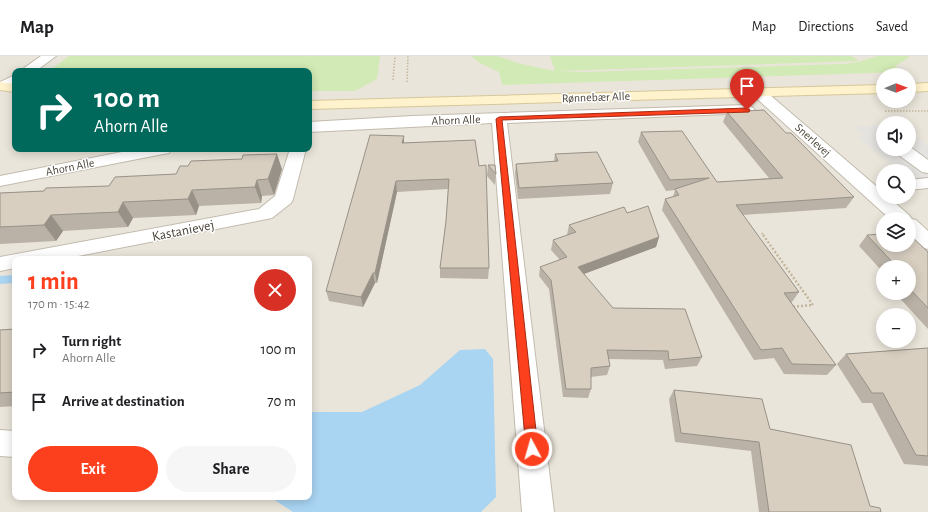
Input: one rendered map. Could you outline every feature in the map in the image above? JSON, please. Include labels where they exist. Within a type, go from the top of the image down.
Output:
[{"type":"main road","points":[[916,88],[928,87]]},
{"type":"main road","name":"Rønnebær Alle","points":[[312,107],[876,89]]},
{"type":"street","points":[[32,68],[50,56]]},
{"type":"street","name":"Snerlevej","points":[[758,92],[875,188],[896,212]]},
{"type":"street","name":"Ahorn Alle","points":[[312,127],[747,110]]},
{"type":"street","points":[[499,119],[538,512]]},
{"type":"street","name":"Ahorn Alle","points":[[0,181],[148,152]]},
{"type":"street","name":"Kastanievej","points":[[41,256],[265,214],[284,199],[297,152]]},
{"type":"street","points":[[912,156],[928,168]]},
{"type":"street","points":[[916,183],[928,182]]},
{"type":"street","points":[[916,231],[928,242]]},
{"type":"street","points":[[0,264],[12,262]]},
{"type":"street","points":[[0,444],[12,444]]},
{"type":"path","points":[[407,82],[408,56]]},
{"type":"path","points":[[762,234],[813,305],[788,307],[793,313]]},
{"type":"shaded area","points":[[0,56],[928,56],[928,512],[0,512]]},
{"type":"shaded area","points":[[876,125],[876,152],[857,137],[864,136],[853,127]]},
{"type":"shaded area","points":[[916,136],[928,145],[928,189],[923,189],[916,184],[916,164],[891,164],[881,156],[916,156]]},
{"type":"green space","points":[[69,56],[380,56],[377,79],[355,91],[312,91],[312,68],[53,68]]},
{"type":"green space","points":[[471,56],[497,56],[521,64],[555,71],[550,56],[851,56],[859,61],[558,71],[583,72],[844,64],[858,62],[878,56],[909,56],[907,59],[895,66],[898,68],[876,68],[876,73],[502,85],[499,72],[480,63]]},
{"type":"water","points":[[485,349],[493,359],[496,497],[481,512],[293,512],[275,500],[312,500],[312,412],[362,412],[420,385],[460,350]]},
{"type":"building","points":[[764,110],[786,133],[791,133],[854,197],[736,205],[799,292],[784,293],[836,365],[792,364],[782,348],[761,350],[665,199],[679,195],[675,189],[709,178],[670,180],[641,132],[682,131],[717,182],[783,178],[727,112]]},
{"type":"building","points":[[370,135],[404,136],[402,143],[475,140],[479,166],[486,165],[489,268],[440,268],[446,221],[449,179],[396,181],[375,273],[373,273],[361,297],[326,291]]},
{"type":"building","points":[[597,152],[613,183],[519,188],[516,164],[558,161],[555,154]]},
{"type":"building","points":[[277,154],[268,179],[257,180],[255,187],[192,190],[188,199],[123,202],[118,212],[51,215],[44,225],[0,227],[0,193],[44,191],[46,188],[109,186],[115,177],[176,174],[180,166],[188,166],[191,161],[242,159],[243,155]]},
{"type":"building","points":[[488,165],[495,165],[496,174]]},
{"type":"building","points":[[648,206],[659,237],[578,267],[613,308],[685,309],[702,357],[669,360],[668,351],[607,350],[610,366],[591,368],[591,389],[566,389],[551,280],[540,267],[567,257],[553,240],[576,232],[569,225],[624,207],[627,213]]},
{"type":"building","points":[[876,234],[876,245],[867,235]]},
{"type":"building","points":[[916,241],[928,252],[928,308],[916,295],[916,260],[890,260],[883,252],[916,252]]},
{"type":"building","points":[[12,329],[12,392],[0,393],[0,330]]},
{"type":"building","points":[[928,348],[928,456],[916,455],[883,393],[872,393],[846,354]]},
{"type":"building","points":[[674,390],[762,399],[770,429],[851,445],[870,506],[880,508],[881,512],[769,512],[759,442],[681,433]]},
{"type":"waterway","points":[[0,280],[12,279]]},
{"type":"route","points":[[532,449],[499,119],[747,110]]}]
